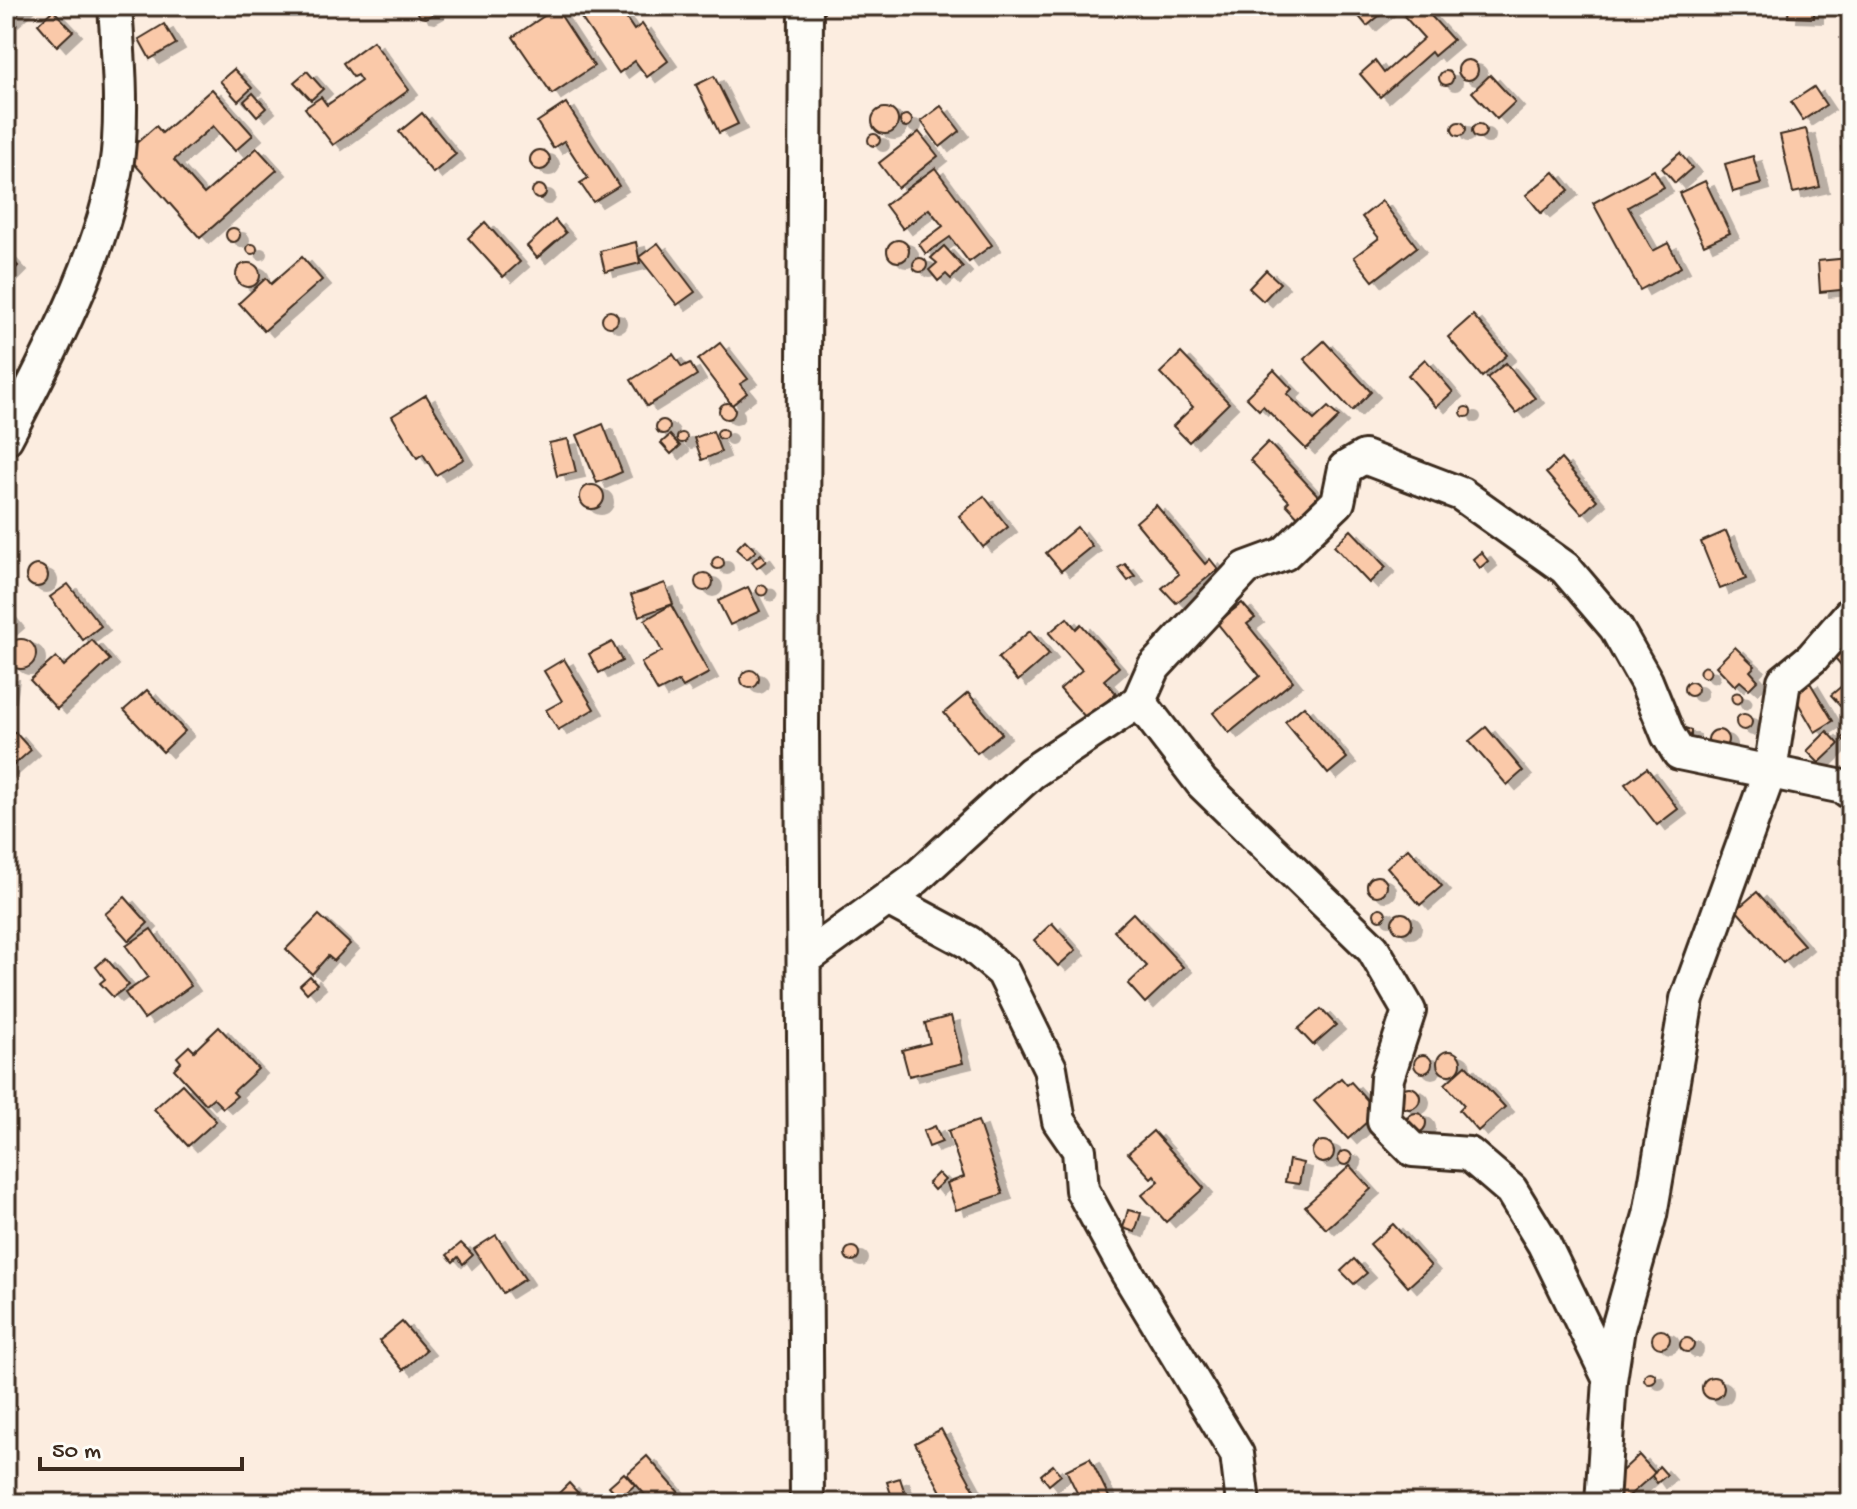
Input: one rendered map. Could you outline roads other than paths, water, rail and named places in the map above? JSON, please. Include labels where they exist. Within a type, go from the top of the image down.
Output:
[{"type":"street","points":[[6,438],[77,290],[101,230],[112,188],[119,142],[115,6]]},
{"type":"street","points":[[806,6],[802,727],[807,1503]]},
{"type":"street","points":[[805,959],[916,878],[1031,773],[1139,701],[1154,667],[1246,568],[1284,554],[1338,502],[1345,468],[1364,457],[1461,494],[1565,568],[1616,628],[1646,681],[1668,735],[1679,753],[1843,787],[1851,793]]},
{"type":"street","points":[[1602,1503],[1610,1380],[1618,1328],[1650,1215],[1687,999],[1770,771],[1784,681],[1802,669],[1851,613]]},
{"type":"street","points":[[1139,701],[1202,783],[1373,949],[1409,1011],[1387,1078],[1384,1121],[1413,1150],[1469,1154],[1511,1190],[1544,1244],[1610,1380]]},
{"type":"street","points":[[888,899],[968,942],[1003,972],[1050,1068],[1059,1121],[1079,1150],[1082,1190],[1128,1274],[1237,1454],[1243,1503]]}]
